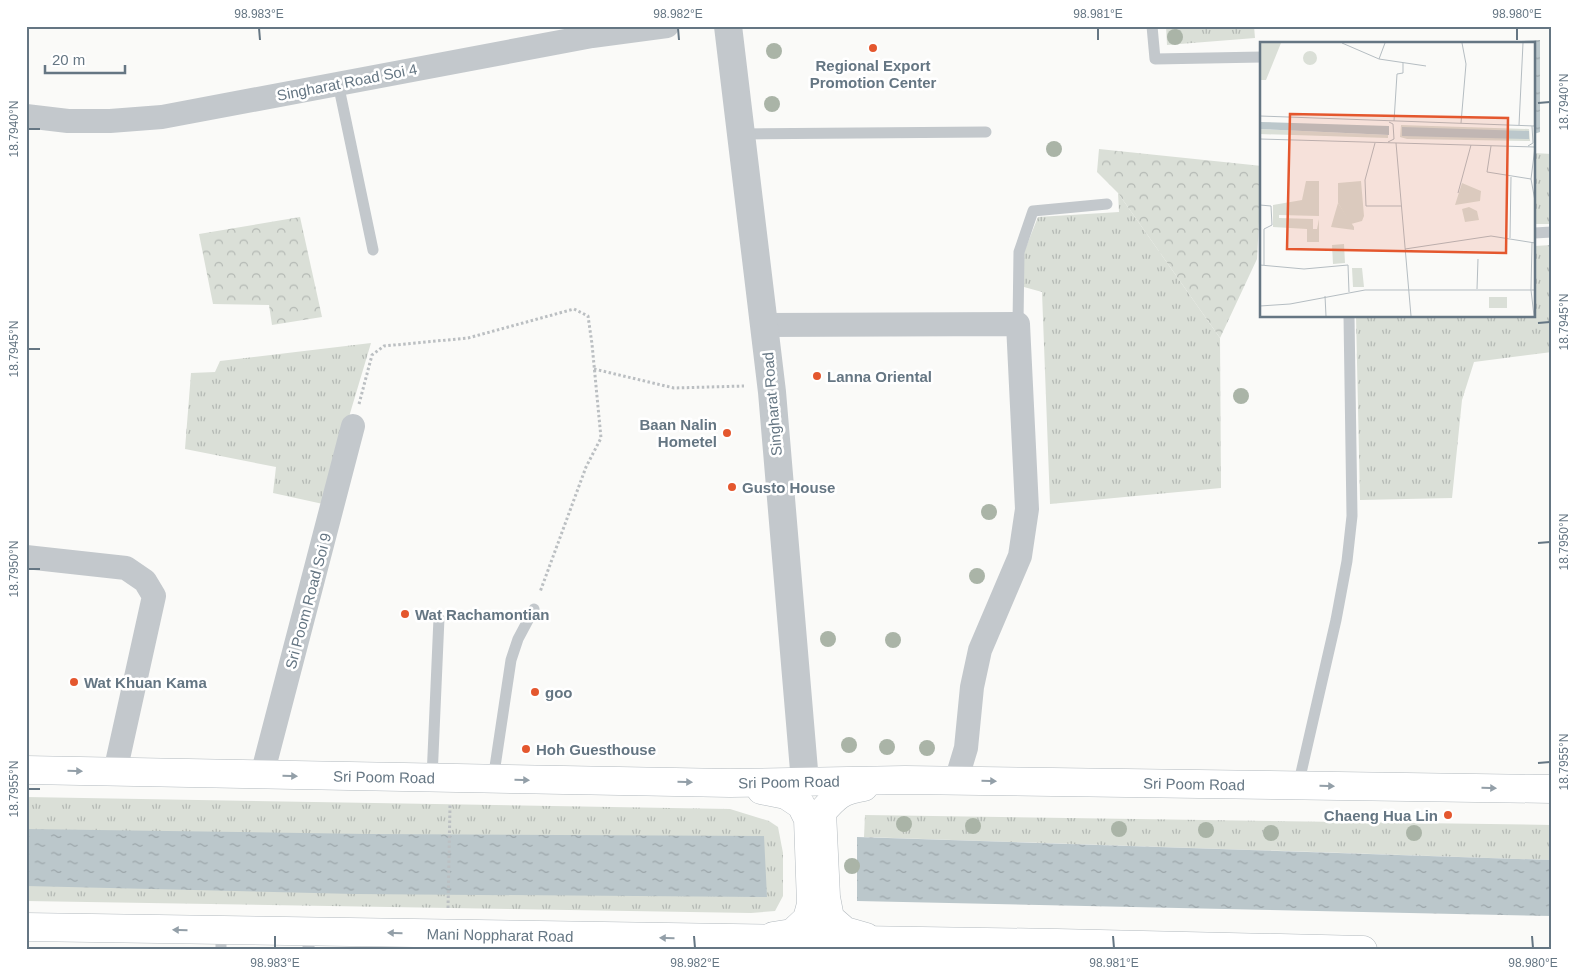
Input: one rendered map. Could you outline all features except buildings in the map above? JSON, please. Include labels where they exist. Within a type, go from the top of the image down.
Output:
[{"type":"main road","name":"Sri Poom Road","points":[[26,770],[730,783],[905,780],[1552,789]]},
{"type":"main road","points":[[882,941],[845,931],[830,918],[818,901],[815,816],[835,796],[850,790],[905,780]]},
{"type":"main road","points":[[730,783],[786,795],[815,816]]},
{"type":"main road","points":[[750,939],[792,933],[807,919],[818,901]]},
{"type":"main road","name":"Mani Noppharat Road","points":[[26,927],[222,940],[324,941],[465,938],[750,939],[820,945],[882,941],[971,946],[1363,950]]},
{"type":"street","name":"Singharat Road Soi 4","points":[[26,116],[68,121],[110,121],[162,117],[592,36],[667,26]]},
{"type":"street","name":"Singharat Road","points":[[728,26],[772,392],[805,782]]},
{"type":"street","points":[[764,325],[1018,324],[1027,509],[1020,556],[980,650],[972,687],[966,748],[956,781]]},
{"type":"street","name":"Sri Poom Road Soi 9","points":[[262,775],[354,426]]},
{"type":"street","points":[[26,557],[126,568],[144,581],[154,596],[115,772]]},
{"type":"lane","points":[[1152,26],[1155,59],[1260,57]]},
{"type":"lane","points":[[338,83],[373,250]]},
{"type":"lane","points":[[741,134],[986,132]]},
{"type":"lane","points":[[1018,324],[1019,252],[1033,211],[1107,204]]},
{"type":"lane","points":[[1536,233],[1552,232]]},
{"type":"lane","points":[[1298,786],[1336,620],[1347,561],[1352,516],[1349,318]]},
{"type":"lane","points":[[492,780],[511,660],[518,639],[534,608]]},
{"type":"lane","points":[[432,778],[439,618]]},
{"type":"path","points":[[354,426],[372,355],[384,346],[468,338],[574,309],[588,316],[601,438],[586,467],[534,608]]},
{"type":"path","points":[[594,369],[674,388],[747,386],[772,392]]},
{"type":"path","points":[[448,911],[450,801]]},
{"type":"green space","points":[[1166,26],[1254,26],[1255,38],[1167,45]]},
{"type":"green space","points":[[1099,149],[1260,166],[1257,259],[1220,338],[1118,193],[1097,172]]},
{"type":"green space","points":[[1536,153],[1552,154],[1552,224],[1536,224]]},
{"type":"green space","points":[[1118,193],[1220,338],[1221,488],[1050,504],[1042,292],[1024,287],[1024,252],[1038,217],[1119,212]]},
{"type":"green space","points":[[300,217],[322,317],[272,325],[269,305],[213,304],[199,234]]},
{"type":"green space","points":[[1552,245],[1552,352],[1474,362],[1462,400],[1452,498],[1360,500],[1356,318],[1536,318],[1536,246]]},
{"type":"green space","points":[[371,343],[323,504],[273,493],[276,467],[185,449],[191,373],[215,372],[220,361]]},
{"type":"green space","points":[[26,797],[730,809],[769,821],[778,827],[783,853],[783,896],[775,911],[751,913],[26,901]]},
{"type":"green space","points":[[865,815],[1552,825],[1552,860],[864,837]]},
{"type":"water","points":[[1540,40],[1540,132],[1536,133],[1536,42],[1501,42]]},
{"type":"water","points":[[26,829],[368,834],[764,836],[767,897],[354,894],[26,886]]},
{"type":"water","points":[[857,837],[1552,860],[1552,916],[857,901]]},
{"type":"place","name":"Regional Export Promotion Center","points":[[873,48]]},
{"type":"place","name":"Lanna Oriental","points":[[817,376]]},
{"type":"place","name":"Baan Nalin Hometel","points":[[727,433]]},
{"type":"place","name":"Gusto House","points":[[732,487]]},
{"type":"place","name":"Wat Rachamontian","points":[[405,614]]},
{"type":"place","name":"Wat Khuan Kama","points":[[74,682]]},
{"type":"place","name":"goo","points":[[535,692]]},
{"type":"place","name":"Hoh Guesthouse","points":[[526,749]]},
{"type":"place","name":"Chaeng Hua Lin","points":[[1448,815]]}]
